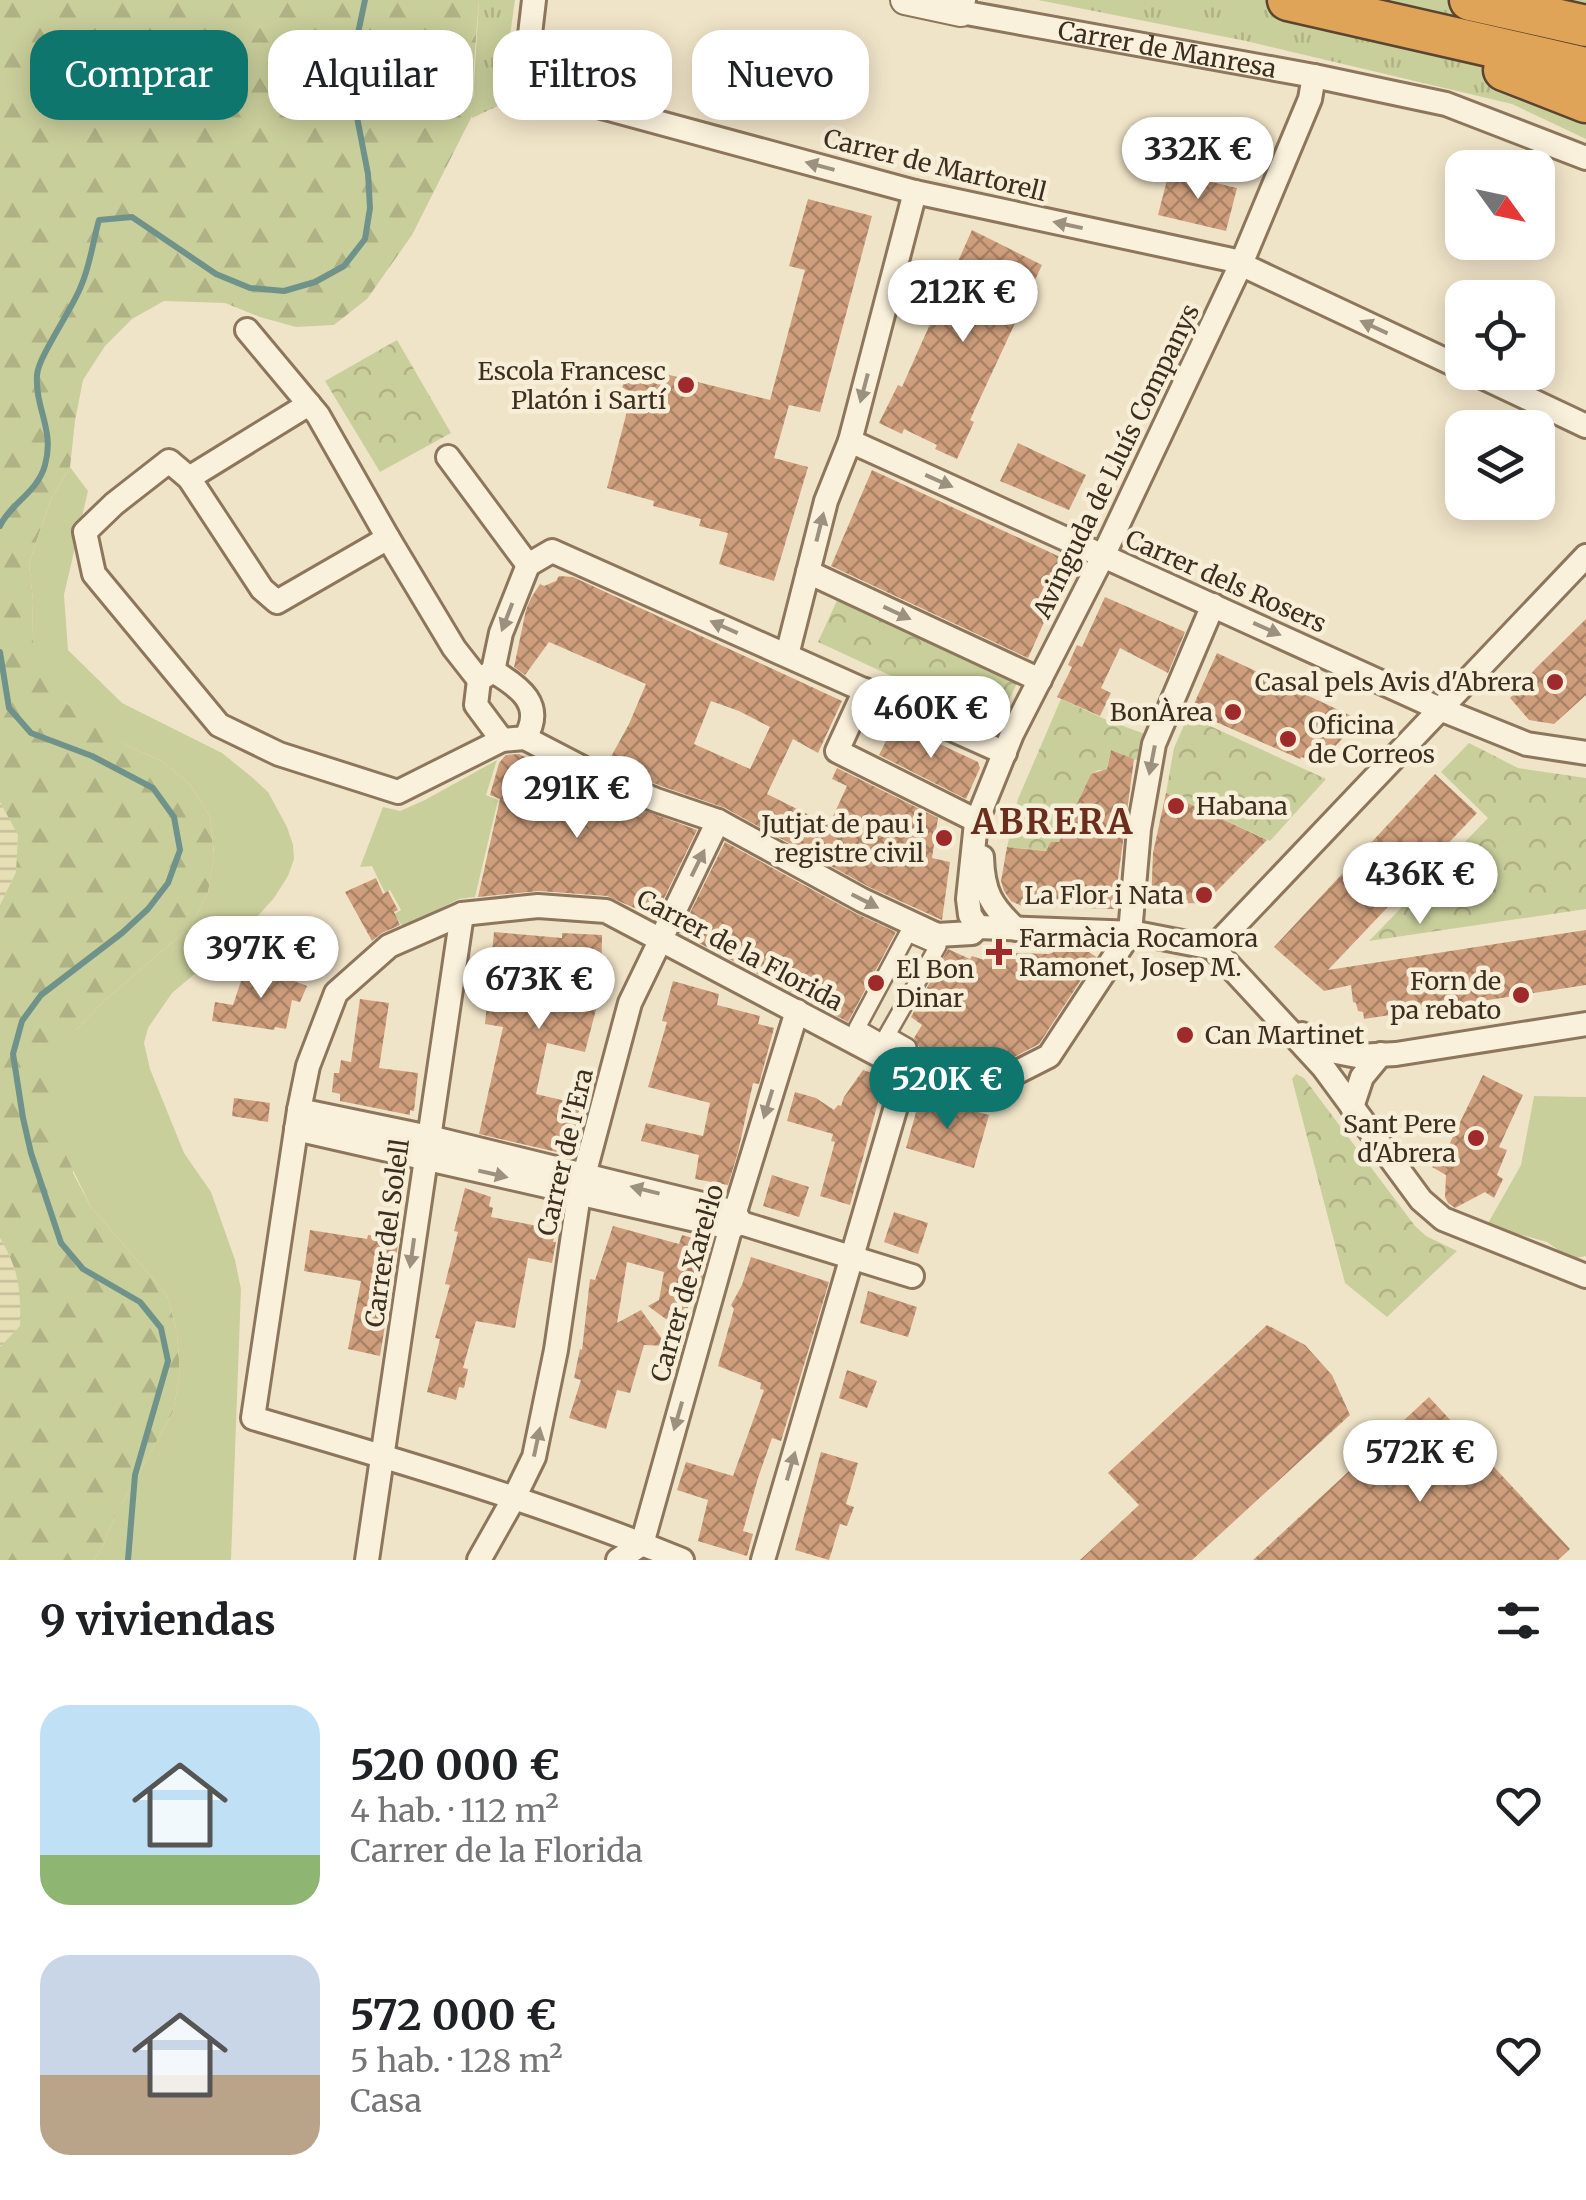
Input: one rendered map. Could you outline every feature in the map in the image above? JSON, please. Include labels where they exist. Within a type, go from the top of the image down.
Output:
[{"type":"highway","points":[[1288,0],[1586,68]]},
{"type":"highway","points":[[1470,0],[1586,26]]},
{"type":"highway","points":[[1399,26],[1586,102]]},
{"type":"street","name":"Carrer de Martorell","points":[[534,0],[524,86],[914,192],[1232,260],[1445,360]]},
{"type":"street","name":"Carrer de Manresa","points":[[905,0],[962,6],[1446,104],[1586,158]]},
{"type":"street","name":"Avinguda de Lluís Companys","points":[[978,927],[970,915],[968,899],[977,821],[1005,752],[1104,556],[1241,264],[1310,99],[1314,76]]},
{"type":"street","points":[[787,655],[826,500],[850,442],[914,192]]},
{"type":"street","points":[[247,330],[318,415],[454,648],[486,676],[517,685],[531,705],[533,724],[513,739],[398,792],[279,754],[219,726],[94,574],[85,532],[168,461],[189,478],[262,588],[277,602],[388,538]]},
{"type":"street","points":[[1510,390],[1586,426]]},
{"type":"street","points":[[189,478],[309,404]]},
{"type":"street","name":"Carrer dels Rosers","points":[[850,442],[1440,709],[1528,744],[1586,753]]},
{"type":"street","points":[[448,457],[528,565]]},
{"type":"street","points":[[493,518],[552,551],[1005,752]]},
{"type":"street","points":[[552,551],[528,565],[476,705],[513,739],[656,800],[718,820],[862,900],[937,935],[972,933],[985,916],[982,862],[990,789]]},
{"type":"street","points":[[1213,948],[1586,556]]},
{"type":"street","points":[[808,572],[1040,680]]},
{"type":"street","points":[[1130,933],[1139,829],[1154,744],[1212,605]]},
{"type":"street","points":[[865,690],[837,751],[977,821]]},
{"type":"street","name":"Carrer de l'Era","points":[[479,1560],[534,1457],[556,1350],[581,1184],[630,1003],[718,820]]},
{"type":"street","points":[[986,893],[1016,929]]},
{"type":"street","name":"Carrer de la Florida","points":[[383,1456],[252,1418],[308,1066],[336,993],[389,946],[462,914],[538,906],[606,911],[947,1091],[984,1089],[1049,1056],[1130,933]]},
{"type":"street","name":"Carrer del Solell","points":[[367,1560],[462,914]]},
{"type":"street","points":[[978,927],[1130,933],[1213,948],[1323,1067],[1420,1200],[1443,1219],[1586,1276]]},
{"type":"street","points":[[908,933],[938,946],[887,1035],[908,1047],[903,1054],[857,1028],[908,933]]},
{"type":"street","name":"Carrer de Xarel·lo","points":[[642,1544],[797,1010]]},
{"type":"street","points":[[1284,1025],[1336,1052],[1357,1056],[1396,1054],[1586,1024]]},
{"type":"street","points":[[1352,1107],[1362,1077],[1381,1054]]},
{"type":"street","points":[[764,1560],[907,1070]]},
{"type":"street","points":[[297,1119],[735,1221],[912,1276]]},
{"type":"street","points":[[383,1456],[514,1498],[682,1560]]},
{"type":"street","points":[[618,1560],[642,1544]]},
{"type":"shaded area","points":[[0,802],[18,834],[16,872],[0,905]]},
{"type":"shaded area","points":[[0,1238],[21,1287],[20,1326],[0,1347]]},
{"type":"green space","points":[[0,0],[479,0],[473,76],[473,30],[268,30],[268,120],[470,120],[412,235],[367,299],[334,325],[296,327],[225,303],[164,301],[132,319],[105,346],[83,380],[70,467],[51,499],[29,563],[32,637],[64,702],[126,745],[161,761],[190,784],[210,817],[214,854],[208,893],[191,926],[76,1030],[73,1173],[91,1207],[167,1295],[177,1332],[180,1373],[173,1412],[94,1560],[0,1560],[0,1347],[20,1326],[20,1313],[15,1270],[0,1238],[0,905],[16,872],[18,835],[0,802]]},
{"type":"green space","points":[[479,0],[515,0],[511,30],[493,30],[493,108],[473,118]]},
{"type":"green space","points":[[1038,0],[1586,0],[1586,139],[1512,104],[1246,41]]},
{"type":"green space","points":[[397,340],[451,433],[380,472],[325,381]]},
{"type":"green space","points":[[70,467],[88,491],[64,595],[68,650],[122,703],[222,753],[253,778],[268,792],[293,845],[294,859],[288,876],[274,898],[239,937],[172,993],[148,1028],[144,1043],[150,1069],[184,1153],[211,1192],[241,1289],[231,1560],[94,1560],[173,1412],[180,1373],[177,1332],[167,1295],[91,1207],[57,1137],[47,1100],[56,1064],[76,1030],[191,926],[208,893],[214,853],[210,817],[190,784],[161,761],[95,725],[64,702],[41,675],[32,637],[29,563],[51,499]]},
{"type":"green space","points":[[840,594],[1018,681],[997,725],[818,642]]},
{"type":"green space","points":[[1061,699],[1145,734],[1139,761],[1111,750],[1106,771],[1091,774],[1059,842],[1051,843],[1049,851],[1007,847],[1018,799]]},
{"type":"green space","points":[[1188,716],[1326,779],[1270,841],[1166,793],[1174,748]]},
{"type":"green space","points":[[1469,743],[1518,768],[1586,778],[1586,909],[1369,941],[1488,818],[1441,772]]},
{"type":"green space","points":[[497,760],[486,795],[498,800],[475,897],[459,899],[403,927],[394,914],[401,910],[390,890],[385,893],[372,866],[360,867],[383,807],[400,811]]},
{"type":"green space","points":[[1296,1074],[1304,1078],[1415,1226],[1457,1251],[1387,1317],[1345,1283],[1292,1079]]},
{"type":"green space","points":[[1534,1096],[1586,1097],[1586,1256],[1571,1259],[1547,1242],[1487,1225],[1521,1165]]},
{"type":"building","points":[[1169,172],[1237,188],[1226,231],[1158,215]]},
{"type":"building","points":[[808,199],[872,216],[820,412],[789,405],[774,458],[808,467],[774,581],[719,564],[728,533],[699,526],[701,519],[653,506],[654,501],[607,488],[632,392],[622,388],[629,365],[770,400],[805,270],[789,266]]},
{"type":"building","points":[[972,230],[1042,265],[970,420],[974,422],[957,459],[904,429],[902,434],[879,423],[898,385],[902,387]]},
{"type":"building","points":[[1018,443],[1086,475],[1069,510],[1000,481]]},
{"type":"building","points":[[872,470],[1071,562],[1028,658],[831,566]]},
{"type":"building","points":[[559,576],[573,577],[842,701],[818,753],[793,739],[767,794],[829,825],[847,786],[832,779],[837,768],[938,818],[932,858],[950,862],[942,920],[869,887],[725,808],[607,764],[646,684],[549,642],[525,675],[514,667],[531,598],[540,584],[556,581]],"holes":[[[711,701],[770,727],[750,769],[694,744]]]},
{"type":"building","points":[[1105,597],[1185,632],[1168,673],[1120,648],[1101,688],[1111,693],[1100,716],[1057,697],[1072,667],[1068,665],[1077,645],[1082,647]]},
{"type":"building","name":"Casal pels Avis d'Abrera","points":[[1586,619],[1586,695],[1554,724],[1529,720],[1510,698]]},
{"type":"building","points":[[1217,653],[1360,720],[1320,762],[1300,759],[1216,722],[1193,706]]},
{"type":"building","points":[[895,723],[978,762],[980,768],[966,799],[879,755]]},
{"type":"building","points":[[1111,750],[1134,759],[1114,909],[1022,906],[1011,901],[1001,881],[1007,847],[1046,851],[1051,842],[1059,842],[1091,774],[1107,769]]},
{"type":"building","points":[[519,754],[592,791],[697,830],[655,917],[607,896],[539,891],[478,897],[500,799],[490,795],[499,763],[506,755]]},
{"type":"building","points":[[1435,774],[1477,813],[1328,970],[1586,930],[1586,985],[1364,1019],[1353,1002],[1351,985],[1324,991],[1274,947]]},
{"type":"building","points":[[1166,793],[1267,840],[1205,903],[1151,904],[1153,853]]},
{"type":"building","points":[[725,842],[896,932],[848,1022],[680,933]]},
{"type":"building","points":[[376,878],[383,894],[388,891],[398,910],[394,912],[400,925],[372,941],[345,892]]},
{"type":"building","points":[[494,932],[562,938],[562,933],[602,935],[601,990],[585,1052],[547,1043],[536,1094],[587,1106],[574,1156],[479,1134],[503,1027],[485,1024]]},
{"type":"building","points":[[948,949],[970,959],[972,956],[984,960],[989,952],[1089,952],[1096,957],[1039,1044],[983,1073],[970,1065],[962,1075],[950,1076],[915,1057],[919,1047],[914,1038],[922,1025],[911,1017]]},
{"type":"building","points":[[247,963],[307,986],[300,1002],[292,1000],[286,1029],[212,1021],[215,1002],[233,1005]]},
{"type":"building","points":[[673,981],[719,994],[717,1005],[760,1016],[758,1024],[774,1028],[759,1084],[753,1083],[728,1185],[695,1179],[699,1155],[641,1141],[646,1123],[703,1136],[710,1103],[648,1087],[667,1022],[662,1021]]},
{"type":"building","points":[[360,999],[389,1003],[379,1068],[418,1073],[414,1111],[410,1110],[410,1115],[340,1101],[340,1094],[332,1092],[334,1073],[339,1073],[341,1060],[351,1062]]},
{"type":"building","points":[[863,1070],[885,1077],[850,1205],[820,1196],[835,1142],[831,1141],[833,1134],[787,1121],[795,1092],[816,1098],[834,1110],[841,1106]]},
{"type":"building","name":"Sant Pere d'Abrera","points":[[1483,1075],[1523,1095],[1499,1147],[1507,1150],[1497,1175],[1503,1179],[1494,1198],[1485,1192],[1455,1208],[1445,1197],[1446,1175],[1432,1167],[1442,1149],[1446,1151]]},
{"type":"building","points":[[921,1094],[941,1105],[989,1115],[974,1168],[906,1148]]},
{"type":"building","points":[[234,1098],[270,1103],[268,1122],[232,1116]]},
{"type":"building","points":[[772,1175],[809,1187],[799,1217],[763,1206]]},
{"type":"building","points":[[465,1188],[491,1197],[491,1217],[548,1228],[548,1232],[555,1233],[556,1242],[552,1263],[528,1258],[515,1328],[476,1321],[463,1368],[468,1369],[464,1388],[459,1387],[456,1400],[427,1392],[440,1339],[435,1338],[450,1285],[445,1284]]},
{"type":"building","points":[[894,1212],[928,1223],[918,1254],[884,1242]]},
{"type":"building","points":[[613,1226],[679,1244],[682,1235],[711,1243],[698,1290],[690,1287],[685,1333],[648,1306],[659,1300],[664,1272],[627,1262],[617,1323],[641,1310],[667,1346],[644,1345],[630,1393],[617,1390],[606,1429],[569,1418],[581,1380],[574,1378],[582,1350],[590,1279],[595,1280]]},
{"type":"building","points":[[310,1230],[367,1239],[368,1235],[399,1239],[380,1356],[348,1349],[361,1281],[304,1271]]},
{"type":"building","points":[[751,1257],[829,1282],[781,1441],[772,1438],[758,1478],[743,1531],[753,1534],[747,1556],[698,1541],[708,1500],[677,1490],[686,1462],[733,1476],[764,1390],[760,1389],[761,1383],[718,1366],[734,1309],[731,1305]]},
{"type":"building","points":[[868,1291],[917,1307],[908,1337],[860,1323]]},
{"type":"building","points":[[1267,1325],[1305,1345],[1332,1375],[1350,1415],[1192,1560],[1080,1560],[1139,1505],[1108,1473]]},
{"type":"building","points":[[847,1370],[877,1381],[867,1408],[839,1398]]},
{"type":"building","points":[[1429,1397],[1570,1549],[1558,1560],[1253,1560]]},
{"type":"building","points":[[821,1452],[858,1463],[846,1504],[854,1507],[847,1526],[840,1524],[829,1560],[795,1550]]},
{"type":"waterway","points":[[0,526],[36,483],[45,465],[48,441],[37,375],[84,278],[99,220],[132,217],[216,274],[250,288],[284,291],[315,282],[344,266],[365,239],[370,208],[368,174],[349,76],[365,0]]},
{"type":"waterway","points":[[0,652],[9,708],[31,733],[92,756],[153,788],[174,817],[180,850],[168,883],[148,909],[41,995],[22,1021],[13,1054],[31,1153],[61,1243],[83,1269],[140,1302],[161,1328],[168,1361],[135,1475],[128,1560]]},
{"type":"place","name":"Escola Francesc Platón i Sartí","points":[[686,385]]},
{"type":"place","name":"Casal pels Avis d'Abrera","points":[[1555,682]]},
{"type":"place","name":"BonÀrea","points":[[1233,712]]},
{"type":"place","name":"Oficina de Correos","points":[[1288,739]]},
{"type":"place","name":"Habana","points":[[1176,806]]},
{"type":"place","name":"Jutjat de pau i registre civil","points":[[944,838]]},
{"type":"place","name":"La Flor i Nata","points":[[1204,895]]},
{"type":"place","name":"Farmàcia Rocamora Ramonet, Josep M.","points":[[999,952]]},
{"type":"place","name":"El Bon Dinar","points":[[876,983]]},
{"type":"place","name":"Forn de pa rebato","points":[[1521,995]]},
{"type":"place","name":"Can Martinet","points":[[1185,1035]]},
{"type":"place","name":"Sant Pere d'Abrera","points":[[1476,1138]]},
{"type":"district","name":"ABRERA","points":[[1053,822]]}]
